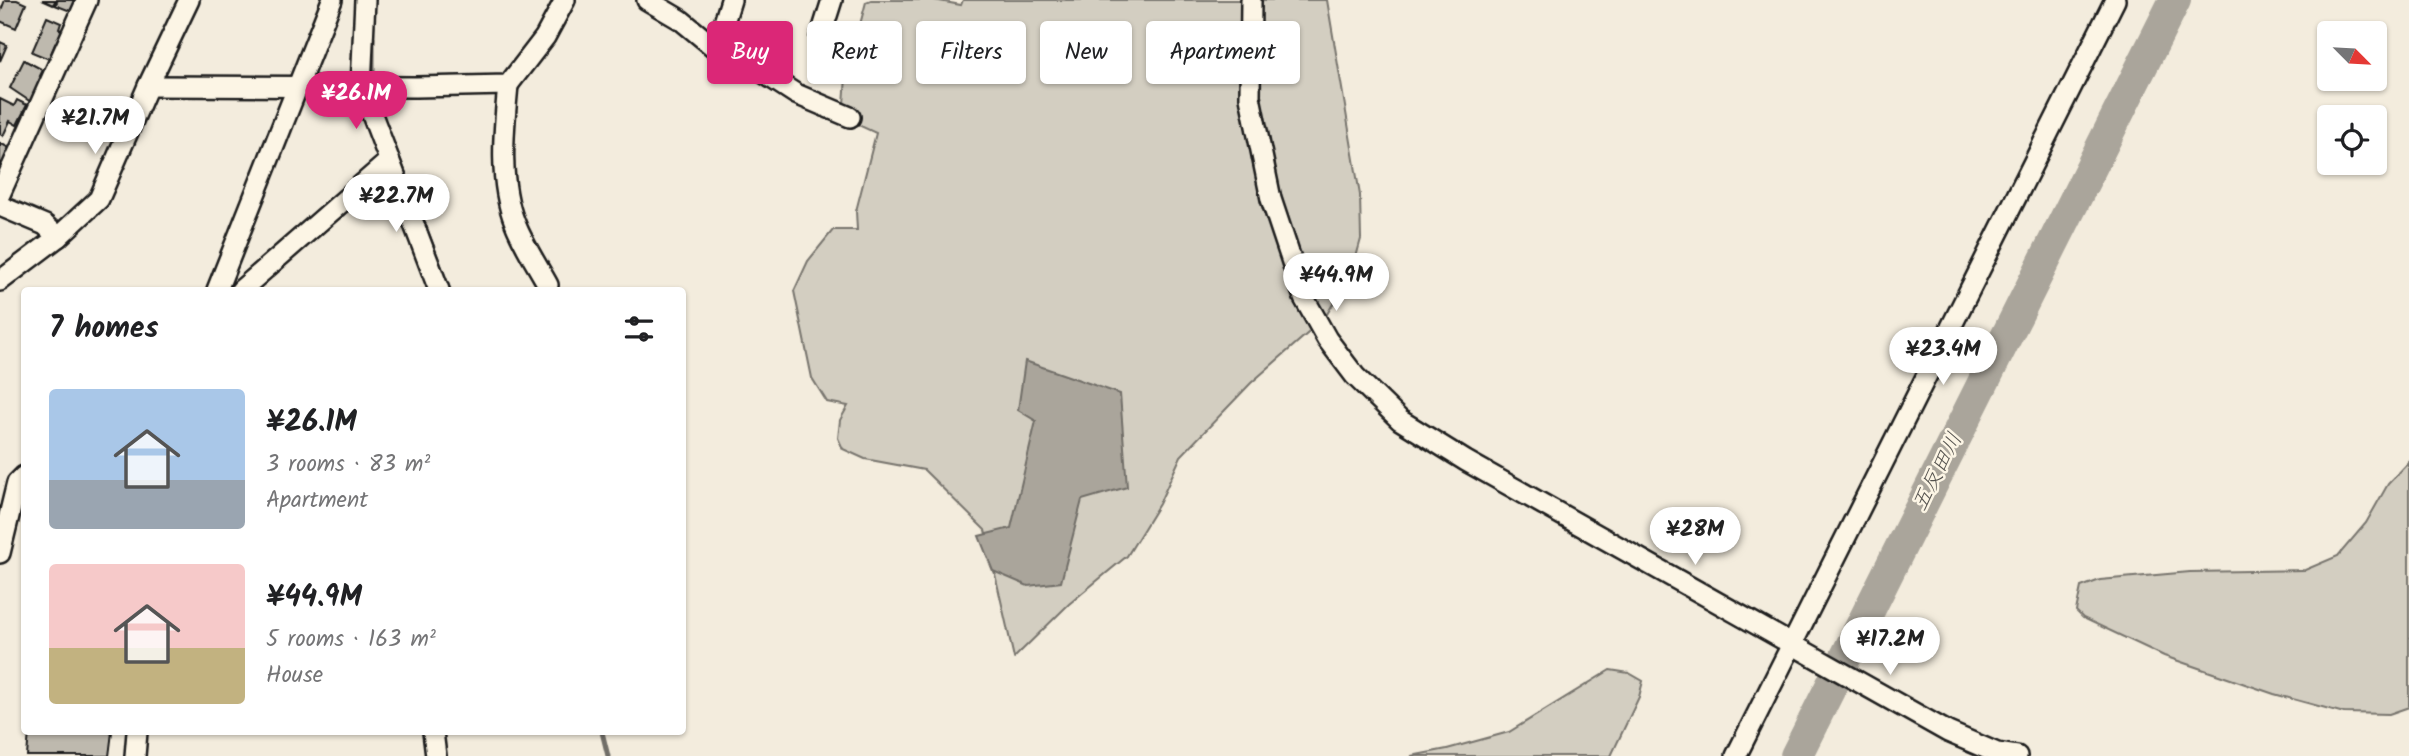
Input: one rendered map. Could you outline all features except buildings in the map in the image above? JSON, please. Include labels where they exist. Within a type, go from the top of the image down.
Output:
[{"type":"street","points":[[0,194],[87,0]]},
{"type":"street","points":[[0,281],[58,237],[99,199],[189,0]]},
{"type":"street","points":[[219,287],[332,0]]},
{"type":"street","points":[[365,0],[370,86],[389,162],[438,287]]},
{"type":"street","points":[[548,285],[514,222],[502,142],[508,85],[545,37],[565,0]]},
{"type":"street","points":[[647,0],[681,20],[720,53],[762,72],[796,94],[849,117]]},
{"type":"street","points":[[724,21],[731,0]]},
{"type":"street","points":[[825,21],[832,0]]},
{"type":"street","points":[[1251,0],[1250,97],[1271,199],[1304,298],[1327,339],[1355,376],[1400,420],[1455,454],[1948,732],[1988,753],[2017,756]]},
{"type":"street","points":[[1736,756],[2115,0]]},
{"type":"street","points":[[148,86],[508,85]]},
{"type":"street","points":[[244,287],[389,162]]},
{"type":"street","points":[[0,206],[45,225],[58,237]]},
{"type":"street","points":[[0,553],[17,481]]},
{"type":"street","points":[[135,756],[137,735]]},
{"type":"street","points":[[433,735],[436,756]]},
{"type":"shaded area","points":[[934,0],[961,5],[963,0],[1327,0],[1360,195],[1361,239],[1352,272],[1324,319],[1251,383],[1181,456],[1159,504],[1127,556],[1069,604],[1014,658],[985,530],[924,470],[865,459],[843,449],[838,438],[840,420],[848,406],[827,402],[812,378],[794,291],[808,261],[833,230],[857,230],[856,211],[876,133],[843,118],[845,84],[902,84],[902,21],[861,21],[866,2]]},
{"type":"shaded area","points":[[1025,361],[1120,394],[1127,487],[1082,500],[1061,582],[1028,586],[993,571],[979,536],[1011,528],[1036,421],[1018,410]]},
{"type":"shaded area","points":[[2409,462],[2409,707],[2389,714],[2344,713],[2274,694],[2164,656],[2083,618],[2076,611],[2081,587],[2100,580],[2190,572],[2305,570],[2338,556],[2366,523],[2388,484]]},
{"type":"shaded area","points":[[1610,670],[1629,673],[1643,681],[1639,697],[1611,756],[1411,756],[1509,732]]},
{"type":"waterway","name":"五反田川","points":[[1796,756],[2175,0]]},
{"type":"waterway","points":[[373,38],[373,84]]},
{"type":"waterway","points":[[394,146],[448,287]]},
{"type":"waterway","points":[[603,735],[608,756]]}]
